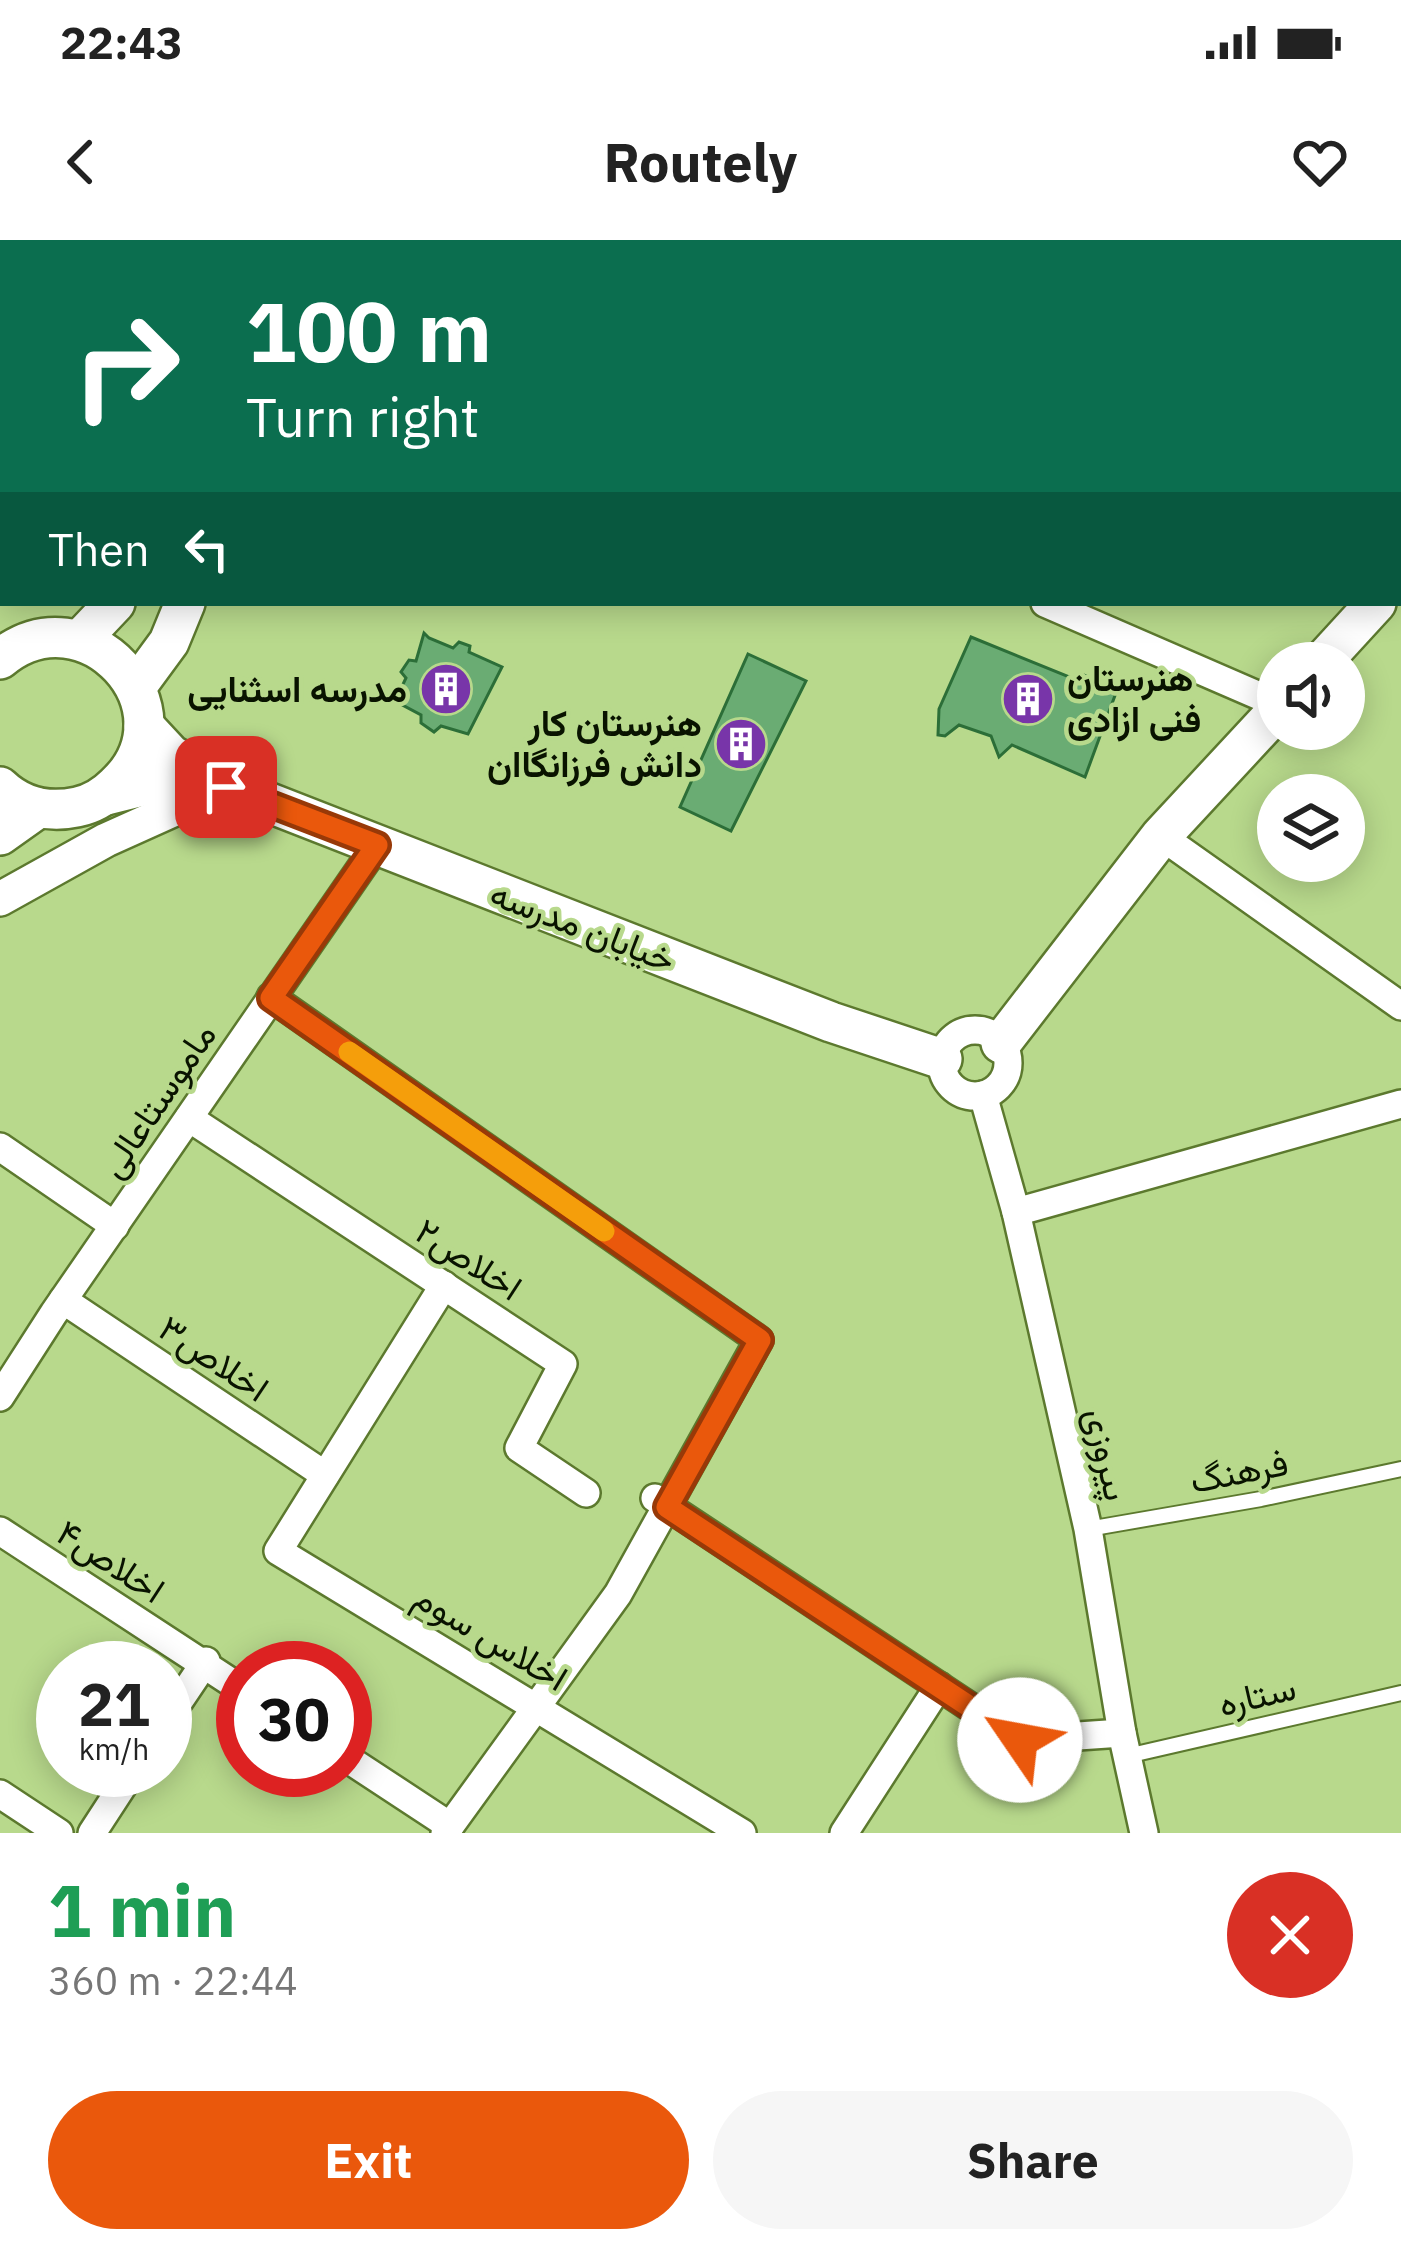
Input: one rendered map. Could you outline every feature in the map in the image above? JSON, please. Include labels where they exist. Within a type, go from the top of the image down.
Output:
[{"type":"main road","points":[[80,640],[112,606]]},
{"type":"main road","points":[[106,796],[126,776],[139,752],[140,706],[184,606]]},
{"type":"main road","points":[[1340,642],[1373,606]]},
{"type":"main road","points":[[0,659],[27,642],[53,638],[80,640],[103,650],[122,666],[171,755],[226,787]]},
{"type":"main road","points":[[1001,1043],[1161,836],[1257,730]]},
{"type":"main road","points":[[0,787],[10,797],[38,808],[62,810],[166,780],[226,787]]},
{"type":"main road","name":"خیابان مدرسه","points":[[226,787],[831,1022],[942,1060]]},
{"type":"main road","points":[[0,835],[38,808]]},
{"type":"street","points":[[1052,606],[1257,698]]},
{"type":"street","points":[[0,899],[106,840],[226,787]]},
{"type":"street","points":[[1161,836],[1401,1006]]},
{"type":"street","name":"ماموستاعالی","points":[[1,1395],[377,845]]},
{"type":"street","points":[[271,998],[760,1340],[661,1503],[618,1594],[447,1830],[372,1776]]},
{"type":"street","points":[[982,1031],[1001,1043],[1006,1074],[1001,1084],[983,1095],[962,1094],[946,1080],[942,1060],[951,1040],[982,1031]]},
{"type":"street","name":"پیروزی","points":[[983,1095],[1016,1212],[1088,1529],[1144,1833]]},
{"type":"street","points":[[1016,1212],[1401,1104]]},
{"type":"street","name":"اخلاص۲","points":[[189,1118],[563,1364],[519,1448],[586,1492]]},
{"type":"street","points":[[0,1148],[115,1226]]},
{"type":"street","points":[[325,1475],[444,1285]]},
{"type":"street","name":"اخلاص۳","points":[[63,1300],[325,1475]]},
{"type":"street","name":"اخلاس سوم","points":[[325,1475],[278,1550],[742,1833]]},
{"type":"street","points":[[661,1503],[1020,1740],[1125,1744]]},
{"type":"street","name":"اخلاص۴","points":[[0,1531],[216,1671]]},
{"type":"street","points":[[192,1682],[205,1663]]},
{"type":"street","points":[[844,1833],[939,1686]]},
{"type":"street","points":[[0,1794],[59,1833]]},
{"type":"street","points":[[92,1833],[116,1797]]},
{"type":"lane","name":"فرهنگ","points":[[1088,1529],[1401,1469]]},
{"type":"lane","name":"ستاره","points":[[1125,1744],[1401,1693]]},
{"type":"building","name":"مدرسه اسثنایی","points":[[424,633],[453,648],[459,642],[470,646],[469,652],[502,667],[468,734],[441,726],[434,732],[421,723],[421,715],[395,701],[406,678],[401,672],[409,660],[416,661]]},
{"type":"building","name":"هنرستان فنی ازادی","points":[[971,637],[1079,681],[1084,675],[1117,690],[1085,777],[1012,745],[999,757],[991,736],[959,725],[945,736],[938,735],[939,709]]},
{"type":"building","name":"هنرستان کار دانش فرزانگاان","points":[[748,654],[806,681],[731,831],[680,807]]},
{"type":"slow traffic","points":[[349,1052],[604,1231]]},
{"type":"place","name":"مدرسه اسثنایی","points":[[446,689]]},
{"type":"place","name":"هنرستان فنی ازادی","points":[[1028,699]]},
{"type":"place","name":"هنرستان کار دانش فرزانگاان","points":[[741,744]]},
{"type":"route","points":[[226,787],[377,845],[271,998],[760,1340],[667,1507],[1020,1740]]}]
